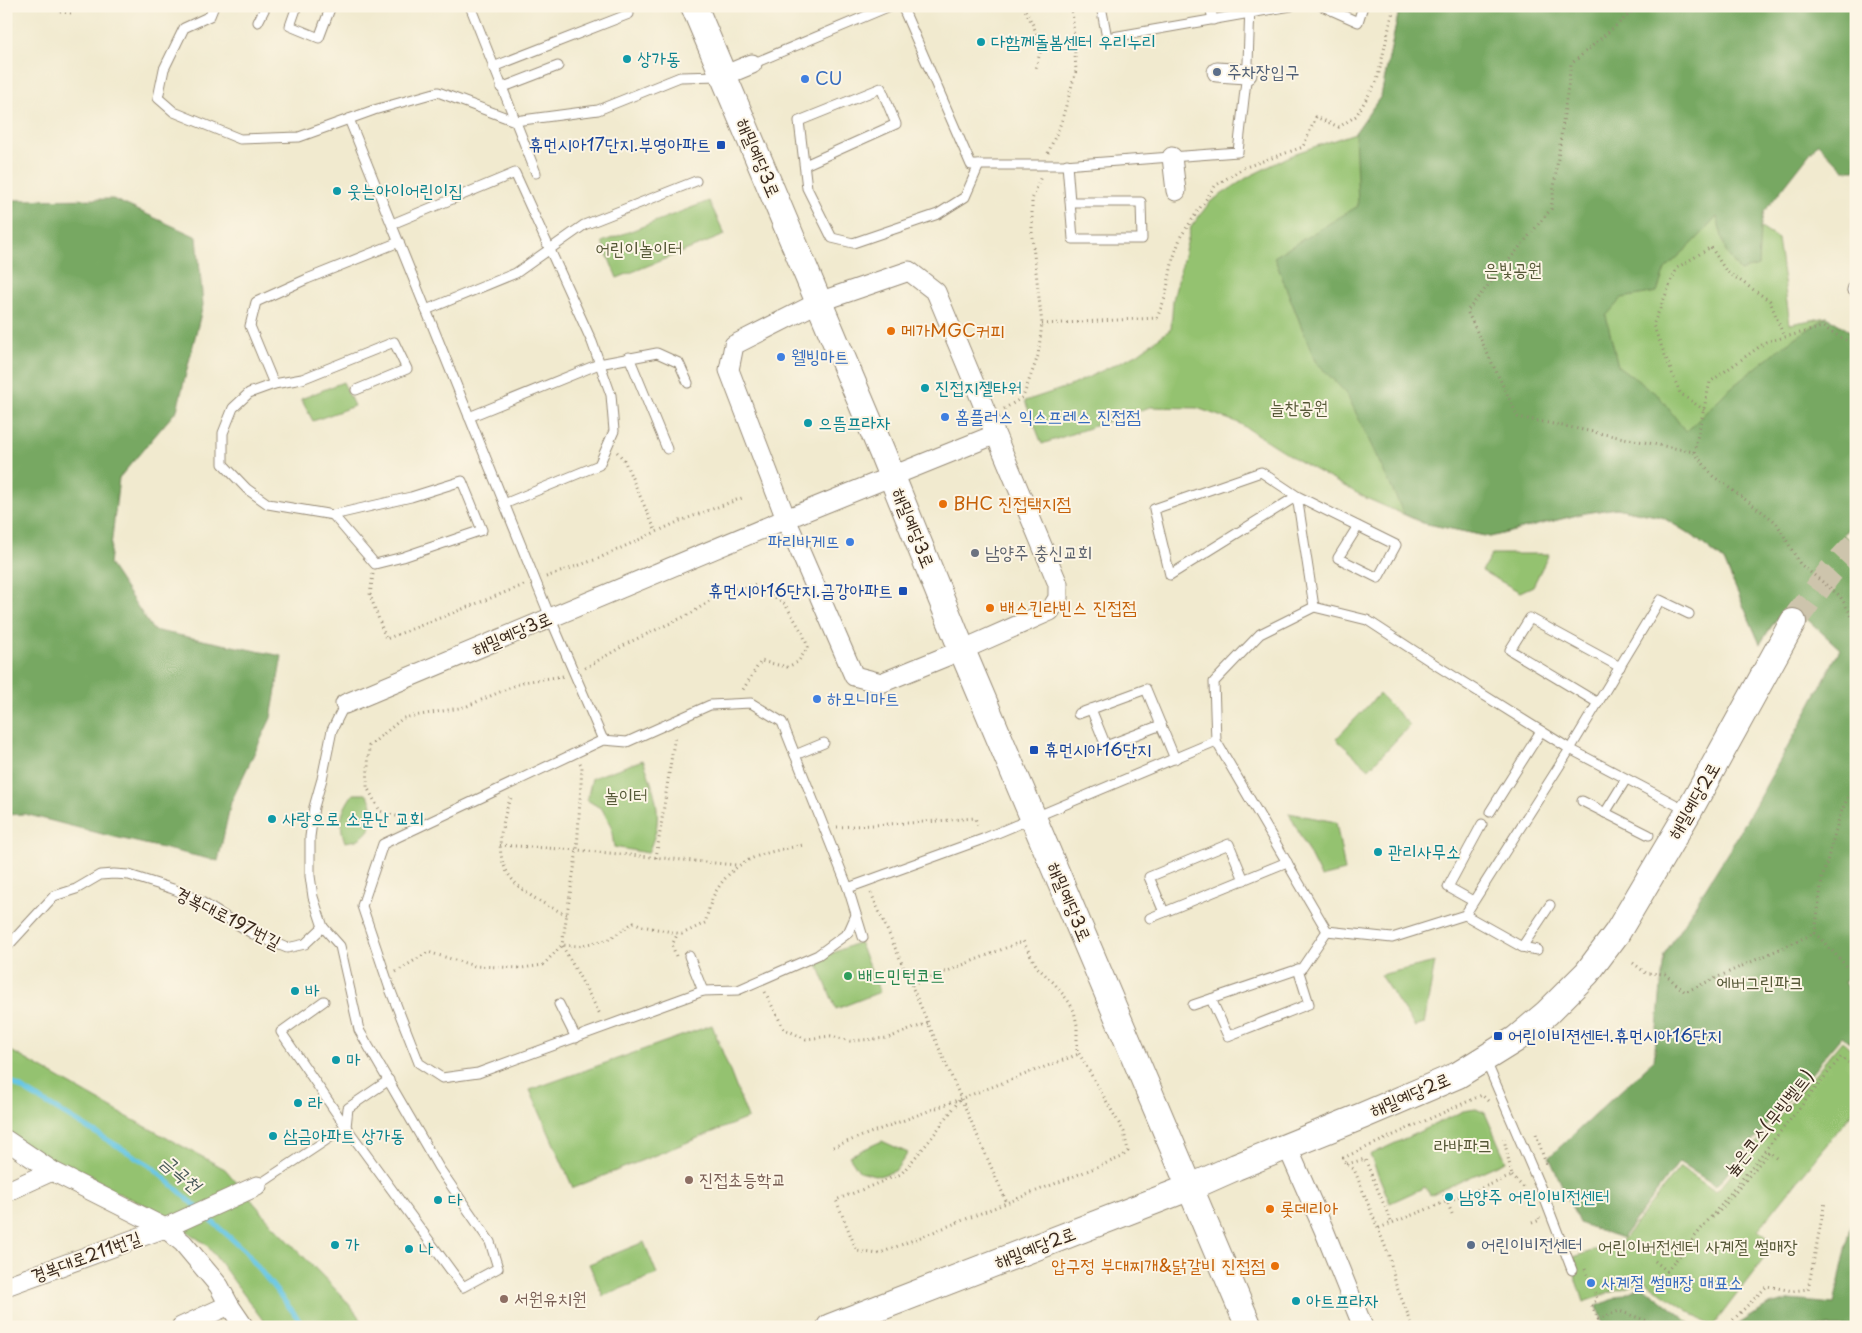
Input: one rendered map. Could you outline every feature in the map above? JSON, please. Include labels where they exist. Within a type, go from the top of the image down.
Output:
[{"type":"street","name":"해밀예당3로","points":[[694,6],[892,476],[962,650],[1249,1327]]},
{"type":"street","points":[[723,76],[752,64]]},
{"type":"street","points":[[1217,72],[1247,74]]},
{"type":"street","points":[[1172,157],[1176,190]]},
{"type":"street","points":[[910,271],[936,292],[1058,584],[1058,598],[1050,611],[881,683],[854,676],[786,519],[728,370],[734,345],[819,302],[910,271]]},
{"type":"street","points":[[892,476],[991,427]]},
{"type":"street","name":"해밀예당3로","points":[[345,704],[892,476]]},
{"type":"street","name":"해밀예당2로","points":[[830,1327],[1191,1187],[1433,1086],[1458,1075],[1516,1040],[1547,1013],[1587,972],[1617,933],[1689,811],[1793,622]]},
{"type":"street","points":[[6,1140],[52,1170],[165,1228],[183,1244],[220,1286],[229,1305],[244,1327]]},
{"type":"street","points":[[1286,1146],[1324,1230],[1363,1327]]},
{"type":"street","points":[[6,1192],[52,1170]]},
{"type":"street","name":"경복대로211번길","points":[[6,1286],[165,1228],[256,1186]]},
{"type":"street","points":[[181,1327],[229,1305]]},
{"type":"lane","points":[[214,6],[210,16],[184,28],[164,69],[158,98],[174,112],[240,139],[299,137],[374,110],[438,92],[515,122],[598,110],[680,77],[723,76]]},
{"type":"lane","points":[[258,22],[266,6]]},
{"type":"lane","points":[[297,6],[290,26],[320,38],[332,6]]},
{"type":"lane","points":[[471,6],[501,88],[536,173]]},
{"type":"lane","points":[[752,64],[890,6]]},
{"type":"lane","points":[[902,6],[970,165],[1067,164],[1238,152],[1247,74],[1250,10]]},
{"type":"lane","points":[[1100,6],[1107,38],[1213,20],[1250,10],[1291,6]]},
{"type":"lane","points":[[1210,6],[1213,20]]},
{"type":"lane","points":[[1322,6],[1358,22],[1363,6]]},
{"type":"lane","points":[[493,67],[629,14]]},
{"type":"lane","points":[[501,88],[558,66]]},
{"type":"lane","points":[[805,165],[896,124],[881,88],[800,121],[807,188],[832,238],[854,243],[938,214],[965,197],[979,165]]},
{"type":"lane","points":[[349,119],[550,617],[603,740]]},
{"type":"lane","points":[[1067,164],[1070,202],[1073,239],[1142,238],[1141,202],[1070,202]]},
{"type":"lane","points":[[392,224],[515,173],[592,342],[611,395],[614,431],[599,465],[504,504]]},
{"type":"lane","points":[[426,310],[516,274],[584,225],[696,181]]},
{"type":"lane","points":[[274,384],[250,326],[256,302],[399,242]]},
{"type":"lane","points":[[1856,276],[1852,290],[1856,292]]},
{"type":"lane","points":[[332,515],[375,564],[403,557],[482,530],[462,481],[411,497],[332,515],[268,504],[247,489],[223,464],[223,433],[234,408],[249,393],[274,384],[302,379],[394,342],[407,369],[356,390]]},
{"type":"lane","points":[[469,417],[599,364],[629,357],[657,353],[679,363],[688,383]]},
{"type":"lane","points":[[629,357],[667,449]]},
{"type":"lane","points":[[1298,496],[1170,575],[1154,509],[1261,472],[1298,496],[1358,526],[1396,545],[1378,578],[1338,558],[1358,526]]},
{"type":"lane","points":[[1298,496],[1314,607]]},
{"type":"lane","points":[[1327,931],[1392,938],[1465,915],[1570,749],[1660,600],[1689,614]]},
{"type":"lane","points":[[1327,931],[1216,741],[1214,682],[1260,634],[1314,607],[1367,620],[1570,749],[1689,811]]},
{"type":"lane","points":[[1598,703],[1510,650],[1530,618],[1620,667]]},
{"type":"lane","points":[[1078,714],[1146,689],[1175,759]]},
{"type":"lane","points":[[856,914],[848,933],[818,955],[738,990],[703,991],[478,1074],[442,1078],[419,1063],[386,978],[362,906],[383,844],[603,740],[627,742],[710,704],[751,703],[782,722],[848,888],[856,914],[863,937]]},
{"type":"lane","name":"해밀예당3로","points":[[323,927],[313,897],[310,876],[310,837],[314,807],[332,730],[345,704]]},
{"type":"lane","points":[[1091,709],[1106,746],[1161,725]]},
{"type":"lane","points":[[1490,812],[1541,731]]},
{"type":"lane","points":[[848,888],[983,839],[1216,741]]},
{"type":"lane","points":[[795,755],[824,743]]},
{"type":"lane","points":[[1605,813],[1626,778]]},
{"type":"lane","points":[[1582,802],[1649,835]]},
{"type":"lane","points":[[1473,901],[1448,888],[1482,824]]},
{"type":"lane","points":[[1164,912],[1148,877],[1229,844],[1244,880]]},
{"type":"lane","points":[[1150,918],[1287,862]]},
{"type":"lane","name":"경복대로197번길","points":[[6,948],[54,896],[76,889],[100,875],[114,874],[140,878],[195,898],[253,934],[287,948],[305,944],[323,927]]},
{"type":"lane","points":[[1522,947],[1550,905]]},
{"type":"lane","points":[[1465,915],[1522,947],[1537,950]]},
{"type":"lane","points":[[323,927],[340,946],[359,1030],[439,1168],[490,1242],[498,1268],[463,1287],[346,1127],[281,1032],[324,1001]]},
{"type":"lane","points":[[1193,1005],[1302,968],[1327,931]]},
{"type":"lane","points":[[689,956],[703,991]]},
{"type":"lane","points":[[1211,999],[1228,1036],[1309,1004],[1298,969]]},
{"type":"lane","points":[[559,1004],[576,1038]]},
{"type":"lane","points":[[1485,1059],[1542,1189],[1572,1270]]},
{"type":"lane","points":[[346,1127],[348,1108],[389,1080]]},
{"type":"lane","points":[[256,1186],[346,1127]]},
{"type":"path","points":[[60,12],[72,14],[81,6]]},
{"type":"path","points":[[1023,6],[1034,27],[1041,49],[1035,71]]},
{"type":"path","points":[[991,427],[1023,397],[1038,356],[1042,324],[1032,237],[1032,200],[1048,150],[1060,123],[1076,71],[1072,6]]},
{"type":"path","points":[[1042,324],[1157,318],[1181,236],[1214,186],[1243,168],[1303,147],[1316,117],[1339,127],[1356,116],[1377,81],[1394,6]]},
{"type":"path","points":[[1639,6],[1571,64],[1551,209],[1468,311],[1518,417],[1694,452],[1713,476],[1776,522],[1800,564],[1840,596],[1856,623]]},
{"type":"path","points":[[1704,410],[1680,394],[1653,325],[1676,268],[1711,247],[1726,270],[1770,301],[1784,337]]},
{"type":"path","points":[[1694,452],[1710,382],[1766,342],[1823,327],[1856,346]]},
{"type":"path","points":[[608,444],[624,460],[656,532]]},
{"type":"path","points":[[424,825],[380,811],[367,788],[369,746],[403,718],[465,707],[523,682],[575,674],[630,642],[692,613],[726,590],[756,585],[784,604],[802,632],[808,647],[798,662],[787,668],[761,661],[734,704]]},
{"type":"path","points":[[656,858],[677,719]]},
{"type":"path","points":[[386,978],[428,952],[475,966],[522,968],[543,965],[562,945],[577,850],[582,766],[576,753]]},
{"type":"path","points":[[1815,933],[1822,879],[1840,815],[1856,779]]},
{"type":"path","points":[[520,780],[508,804],[500,838],[502,865],[518,887],[541,903],[567,915]]},
{"type":"path","points":[[823,827],[975,818],[983,839]]},
{"type":"path","points":[[500,845],[737,865]]},
{"type":"path","points":[[562,945],[578,946],[610,939],[634,922],[642,926],[682,934],[705,923],[715,894],[737,865],[761,854],[803,845]]},
{"type":"path","points":[[866,881],[1007,1203]]},
{"type":"path","points":[[1633,963],[1646,973],[1665,974],[1685,992],[1815,933]]},
{"type":"path","points":[[1815,933],[1856,976]]},
{"type":"path","points":[[912,985],[1023,941],[1037,967],[1054,983],[1074,1011],[1077,1025],[1077,1050],[1124,1132],[1128,1151],[1122,1157],[878,1254],[857,1251],[836,1200],[901,1174],[930,1140],[961,1098]]},
{"type":"path","points":[[562,945],[607,1027]]},
{"type":"path","points":[[759,981],[784,1029],[806,1039],[831,1036],[850,1041],[888,1038],[928,1023]]},
{"type":"path","points":[[833,1147],[1079,1054]]},
{"type":"path","name":"높은코스(무빙벨트)","points":[[1709,1218],[1838,1060],[1841,1057],[1856,1068]]},
{"type":"path","points":[[1413,1327],[1396,1285],[1390,1256],[1379,1228],[1354,1169],[1346,1164],[1343,1158],[1482,1095],[1494,1106]]},
{"type":"path","points":[[1502,1134],[1512,1176],[1530,1196]]},
{"type":"path","points":[[1536,1134],[1548,1168]]},
{"type":"path","points":[[1655,1261],[1667,1271],[1709,1218],[1718,1213],[1769,1152],[1776,1158]]},
{"type":"path","points":[[1346,1164],[1364,1159],[1392,1224]]},
{"type":"path","points":[[1379,1228],[1512,1176]]},
{"type":"path","points":[[1442,1190],[1453,1216]]},
{"type":"path","points":[[1726,1327],[1766,1286],[1793,1292],[1808,1289],[1825,1202]]},
{"type":"path","points":[[1532,1223],[1540,1220],[1537,1212]]},
{"type":"path","points":[[1585,1267],[1596,1298],[1592,1306],[1598,1319],[1619,1311],[1665,1327]]},
{"type":"green space","name":"은빛공원","points":[[1400,6],[1704,191],[1778,239],[1790,324],[1827,317],[1856,335],[1856,522],[1845,531],[1801,586],[1760,644],[1724,561],[1693,536],[1662,517],[1616,508],[1585,513],[1490,537],[1423,523],[1366,498],[1297,460],[1239,423],[1197,408],[1150,407],[1042,444],[1025,401],[1070,386],[1137,354],[1171,329],[1173,300],[1191,227],[1210,202],[1248,177],[1296,153],[1355,133],[1381,96]]},
{"type":"green space","name":"은빛공원","points":[[1400,6],[1856,6],[1856,170],[1844,170],[1818,143],[1764,212],[1760,228],[1758,266],[1740,271],[1726,252],[1717,217],[1665,269],[1657,292],[1622,298],[1606,316],[1618,366],[1659,396],[1686,432],[1727,391],[1783,346],[1827,317],[1856,335],[1856,522],[1843,534],[1856,549],[1856,971],[1848,975],[1844,982],[1849,990],[1856,989],[1856,1048],[1842,1036],[1716,1186],[1679,1162],[1622,1238],[1579,1223],[1549,1157],[1654,1060],[1664,955],[1733,844],[1840,649],[1789,603],[1760,644],[1724,561],[1693,536],[1662,517],[1616,508],[1585,513],[1490,537],[1423,523],[1404,514],[1347,394],[1315,361],[1274,257],[1358,206],[1355,133],[1381,96]]},
{"type":"green space","points":[[113,199],[197,237],[203,305],[177,410],[119,478],[109,564],[153,630],[282,656],[271,718],[231,802],[218,861],[25,814],[6,815],[6,200]]},
{"type":"green space","name":"어린이놀이터","points":[[709,201],[725,235],[617,278],[602,242]]},
{"type":"green space","points":[[343,382],[354,406],[313,421],[301,399]]},
{"type":"green space","points":[[1492,554],[1549,554],[1533,586],[1520,592],[1482,571]]},
{"type":"green space","points":[[1379,694],[1410,725],[1369,769],[1336,739]]},
{"type":"green space","name":"놀이터","points":[[643,760],[654,794],[657,812],[656,830],[648,853],[614,847],[611,826],[602,809],[587,800],[592,778]]},
{"type":"green space","points":[[353,794],[366,794],[370,799],[373,811],[372,823],[360,838],[345,842],[341,823],[343,811]]},
{"type":"green space","points":[[1289,813],[1336,822],[1345,871],[1321,877]]},
{"type":"green space","name":"배드민턴코트","points":[[859,942],[880,992],[836,1009],[816,960]]},
{"type":"green space","points":[[1435,962],[1424,1024],[1415,1027],[1380,975]]},
{"type":"green space","points":[[712,1025],[748,1118],[573,1188],[530,1090]]},
{"type":"green space","name":"어린이버전센터 사계절 썰매장","points":[[1842,1041],[1856,1053],[1856,1108],[1758,1230],[1775,1244],[1712,1327],[1645,1281],[1583,1302],[1576,1280],[1574,1257],[1622,1241],[1680,1167],[1716,1192]]},
{"type":"green space","points":[[6,1048],[122,1114],[225,1169],[271,1223],[343,1297],[367,1327],[268,1327],[207,1245],[154,1209],[57,1166],[6,1131]]},
{"type":"green space","name":"라바파크","points":[[1476,1109],[1485,1113],[1506,1161],[1430,1195],[1425,1187],[1390,1203],[1370,1155],[1463,1111]]},
{"type":"green space","points":[[882,1141],[908,1153],[895,1171],[879,1176],[859,1171],[849,1156]]},
{"type":"green space","points":[[1856,1204],[1856,1327],[1734,1327],[1769,1305],[1790,1300],[1834,1304]]},
{"type":"green space","points":[[644,1242],[657,1274],[603,1296],[589,1264]]},
{"type":"green space","points":[[1643,1286],[1695,1327],[1607,1327],[1602,1322],[1597,1306]]},
{"type":"waterway","name":"금곡천","points":[[6,1079],[151,1166],[198,1208]]},
{"type":"waterway","name":"금곡천","points":[[204,1214],[245,1251],[305,1327]]},
{"type":"tunnel","points":[[1793,622],[1830,572],[1856,544]]},
{"type":"place","name":"다함께돌봄센터 우리누리","points":[[981,42]]},
{"type":"place","name":"상가동","points":[[627,59]]},
{"type":"place","name":"주차장입구","points":[[1217,72]]},
{"type":"place","name":"CU","points":[[805,79]]},
{"type":"place","name":"휴먼시아17단지.부영아파트","points":[[721,145]]},
{"type":"place","name":"웃는아이어린이집","points":[[337,191]]},
{"type":"place","name":"메가MGC커피","points":[[891,331]]},
{"type":"place","name":"웰빙마트","points":[[781,357]]},
{"type":"place","name":"진접지젤타워","points":[[925,388]]},
{"type":"place","name":"홈플러스 익스프레스 진접점","points":[[945,417]]},
{"type":"place","name":"으뜸프라자","points":[[808,423]]},
{"type":"place","name":"BHC 진접택지점","points":[[943,504]]},
{"type":"place","name":"파리바게뜨","points":[[850,542]]},
{"type":"place","name":"남양주 충신교회","points":[[975,553]]},
{"type":"place","name":"휴먼시아16단지.금강아파트","points":[[903,591]]},
{"type":"place","name":"배스킨라빈스 진접점","points":[[990,608]]},
{"type":"place","name":"하모니마트","points":[[817,699]]},
{"type":"place","name":"휴먼시아16단지","points":[[1034,750]]},
{"type":"place","name":"사랑으로 소문난 교회","points":[[272,819]]},
{"type":"place","name":"관리사무소","points":[[1378,852]]},
{"type":"place","name":"배드민턴코트","points":[[848,976]]},
{"type":"place","name":"바","points":[[295,991]]},
{"type":"place","name":"어린이비젼센터.휴먼시아16단지","points":[[1498,1036]]},
{"type":"place","name":"마","points":[[336,1060]]},
{"type":"place","name":"라","points":[[298,1103]]},
{"type":"place","name":"삼금아파트 상가동","points":[[273,1136]]},
{"type":"place","name":"진접초등학교","points":[[689,1180]]},
{"type":"place","name":"남양주 어린이비전센터","points":[[1449,1197]]},
{"type":"place","name":"다","points":[[438,1200]]},
{"type":"place","name":"롯데리아","points":[[1270,1209]]},
{"type":"place","name":"가","points":[[335,1245]]},
{"type":"place","name":"어린이비전센터","points":[[1471,1245]]},
{"type":"place","name":"나","points":[[409,1249]]},
{"type":"place","name":"압구정 부대찌개&닭갈비 진접점","points":[[1275,1266]]},
{"type":"place","name":"사계절 썰매장 매표소","points":[[1591,1283]]},
{"type":"place","name":"서원유치원","points":[[504,1299]]},
{"type":"place","name":"아트프라자","points":[[1296,1301]]},
{"type":"park label","name":"늘찬공원","points":[[1299,408]]},
{"type":"park label","name":"에버그린파크","points":[[1760,983]]}]
